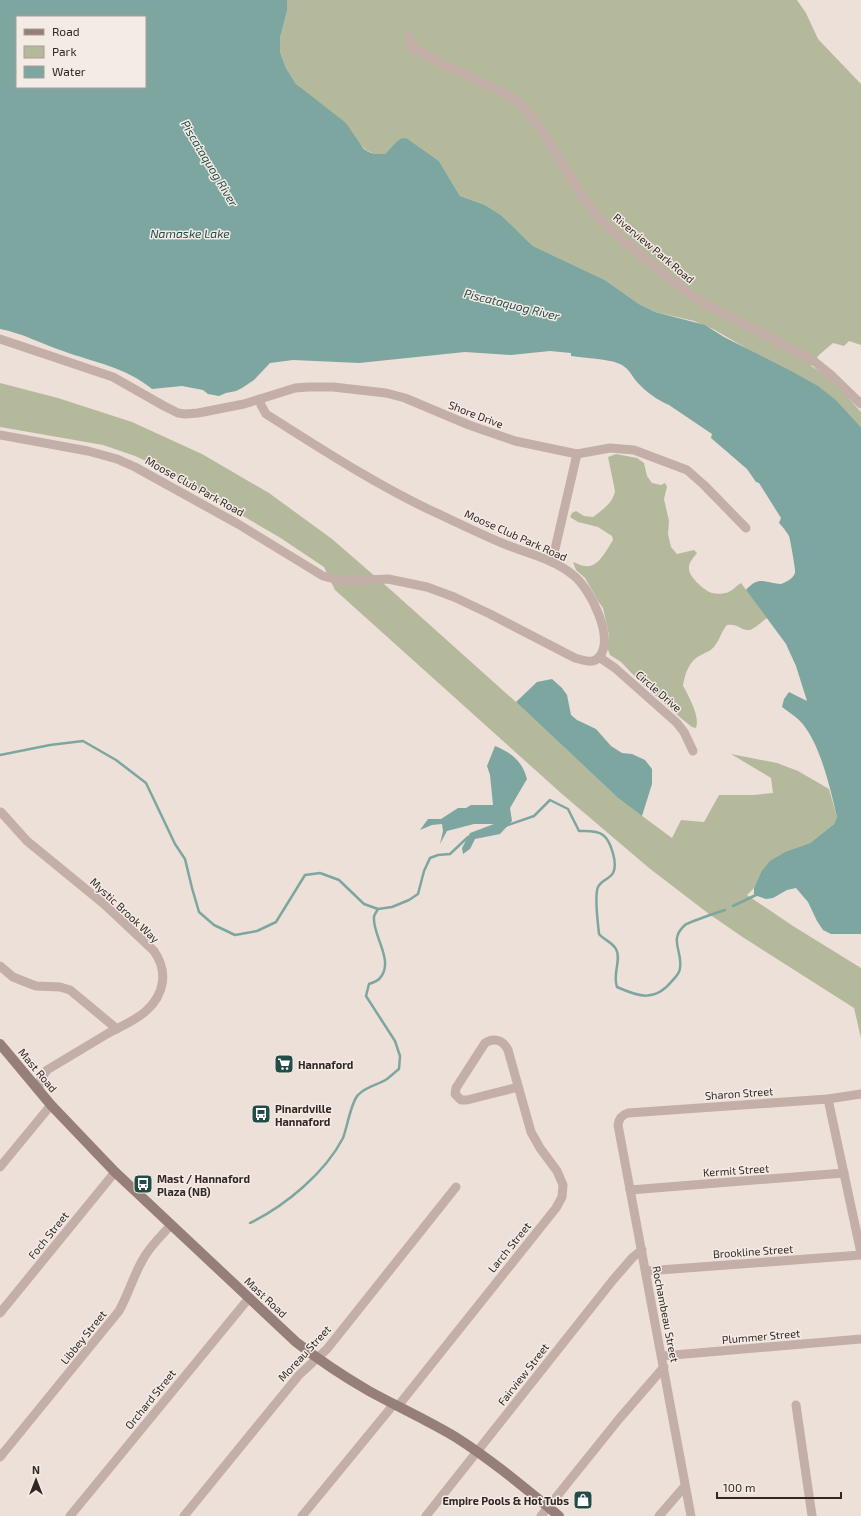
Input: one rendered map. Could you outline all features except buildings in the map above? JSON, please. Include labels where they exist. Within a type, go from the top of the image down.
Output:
[{"type":"main road","name":"Mast Road","points":[[0,1044],[51,1105],[115,1172],[296,1342],[317,1359],[369,1391],[429,1421],[477,1452],[559,1516]]},
{"type":"street","name":"Riverview Park Road","points":[[409,36],[412,47],[449,68],[499,90],[516,100],[536,121],[581,195],[599,218],[620,238],[704,303],[815,362],[830,374],[861,404]]},
{"type":"street","points":[[0,339],[113,377],[171,409],[185,414],[198,414],[260,399]]},
{"type":"street","name":"Shore Drive","points":[[260,399],[289,390],[308,387],[333,387],[386,393],[405,398],[498,436],[527,444],[577,454]]},
{"type":"street","name":"Moose Club Park Road","points":[[0,435],[88,451],[117,459],[135,467],[238,524],[323,576],[342,581],[379,579],[398,580],[426,587],[454,597],[490,614],[574,658],[590,662],[599,657],[602,652],[604,638],[598,612],[594,603],[573,574],[552,562],[500,542],[394,492],[266,414],[261,405],[260,399]]},
{"type":"street","points":[[552,562],[577,454],[595,450],[610,448],[625,449],[646,454],[679,466],[695,475],[746,528]]},
{"type":"street","name":"Circle Drive","points":[[599,657],[615,668],[677,722],[684,732],[693,751]]},
{"type":"street","name":"Mystic Brook Way","points":[[0,812],[27,841],[104,904],[154,951],[163,972],[164,980],[159,996],[146,1012],[47,1070],[41,1079],[38,1090]]},
{"type":"street","points":[[0,966],[13,977],[36,986],[60,987],[70,990],[117,1029]]},
{"type":"street","name":"Larch Street","points":[[302,1516],[396,1405],[556,1208],[562,1197],[563,1189],[561,1178],[534,1137],[506,1046],[500,1041],[488,1040],[482,1046],[456,1088],[455,1094],[461,1100],[468,1100],[518,1086]]},
{"type":"street","name":"Sharon Street","points":[[620,1118],[628,1113],[828,1099],[861,1094]]},
{"type":"street","points":[[828,1099],[861,1254]]},
{"type":"street","points":[[0,1167],[51,1105]]},
{"type":"street","name":"Rochambeau Street","points":[[620,1118],[618,1125],[691,1516]]},
{"type":"street","name":"Foch Street","points":[[0,1313],[115,1172]]},
{"type":"street","name":"Kermit Street","points":[[630,1190],[844,1173]]},
{"type":"street","name":"Moreau Street","points":[[184,1516],[300,1374],[327,1349],[456,1188]]},
{"type":"street","name":"Libbey Street","points":[[0,1457],[119,1311],[125,1301],[134,1276],[142,1260],[171,1224]]},
{"type":"street","name":"Fairview Street","points":[[426,1516],[613,1280],[642,1250]]},
{"type":"street","name":"Brookline Street","points":[[646,1270],[861,1254]]},
{"type":"street","name":"Orchard Street","points":[[70,1516],[248,1298]]},
{"type":"street","name":"Plummer Street","points":[[662,1356],[861,1339]]},
{"type":"street","points":[[542,1516],[619,1419],[664,1367]]},
{"type":"street","points":[[796,1405],[812,1516]]},
{"type":"street","points":[[659,1516],[685,1486]]},
{"type":"green space","points":[[287,0],[797,0],[806,13],[818,39],[861,84],[861,345],[849,341],[844,346],[833,343],[819,355],[811,366],[830,377],[861,412],[861,427],[837,401],[713,329],[694,321],[655,312],[639,304],[605,280],[533,246],[501,215],[485,205],[460,196],[439,161],[408,139],[396,142],[385,154],[376,154],[367,151],[296,84],[286,68],[280,52],[280,38],[287,11]]},
{"type":"green space","points":[[0,383],[58,398],[132,422],[202,454],[269,493],[332,539],[516,702],[618,798],[672,838],[681,820],[704,822],[719,795],[753,795],[773,793],[771,778],[731,754],[777,763],[798,771],[829,789],[837,817],[834,824],[810,843],[787,851],[761,872],[754,888],[747,895],[793,926],[861,968],[861,1038],[854,1008],[741,936],[709,914],[649,868],[562,794],[335,590],[324,567],[279,537],[159,467],[135,456],[103,445],[0,427]]},
{"type":"green space","points":[[616,454],[637,458],[644,463],[647,476],[652,483],[661,485],[665,483],[667,487],[664,499],[669,521],[668,534],[671,547],[677,554],[694,550],[697,553],[689,565],[690,572],[694,580],[705,590],[717,594],[727,593],[741,583],[767,618],[749,630],[734,625],[727,625],[713,648],[697,658],[691,664],[686,672],[683,686],[696,713],[696,728],[692,727],[682,719],[642,684],[621,662],[610,655],[607,647],[609,635],[603,608],[585,578],[576,570],[573,562],[584,566],[594,564],[602,558],[613,540],[612,536],[598,527],[578,522],[570,517],[572,513],[576,511],[584,516],[593,517],[610,503],[615,491],[608,457]]},
{"type":"water","name":"Namaske Lake","points":[[0,0],[287,0],[287,11],[280,38],[280,52],[286,68],[296,84],[346,123],[365,150],[373,153],[385,154],[402,138],[408,139],[439,161],[460,196],[485,205],[501,215],[533,246],[605,280],[639,304],[655,312],[705,325],[724,337],[791,371],[818,386],[837,401],[861,427],[861,934],[831,934],[823,930],[808,902],[796,888],[787,890],[773,898],[766,899],[754,895],[754,888],[761,872],[770,861],[787,851],[810,843],[834,824],[837,817],[823,766],[813,740],[799,720],[782,707],[784,699],[789,692],[807,701],[796,666],[786,644],[746,590],[751,585],[759,581],[781,584],[793,577],[795,571],[789,536],[779,523],[781,518],[759,483],[756,482],[747,469],[711,438],[712,434],[647,392],[622,365],[612,361],[571,356],[571,353],[550,351],[511,355],[465,352],[359,363],[293,360],[270,363],[254,380],[242,388],[219,396],[208,394],[203,390],[182,386],[152,389],[121,370],[16,333],[0,329]]},
{"type":"water","points":[[552,679],[567,695],[571,715],[577,720],[596,729],[611,746],[622,753],[632,754],[645,760],[652,769],[652,784],[642,816],[618,798],[516,702],[537,682]]},
{"type":"water","points":[[495,746],[516,758],[527,779],[510,808],[512,821],[500,834],[475,839],[470,849],[463,854],[462,848],[470,833],[494,824],[474,824],[447,831],[440,844],[443,831],[442,824],[432,825],[420,830],[428,819],[441,819],[458,808],[466,808],[471,805],[493,805],[490,775],[487,766]]},
{"type":"waterway","points":[[0,755],[50,745],[83,741],[116,760],[146,783],[175,844],[185,859],[199,912],[214,925],[235,935],[257,931],[276,922],[305,875],[320,873],[339,880],[364,904],[378,909],[392,907],[409,900],[418,894],[424,871],[430,858],[438,855],[450,854],[468,837]]},
{"type":"waterway","points":[[505,826],[534,816],[550,800],[568,809],[579,831],[598,832],[606,838],[611,847],[615,864],[612,875],[599,885],[597,891],[596,897],[599,934],[612,945],[618,953],[616,977],[617,987],[632,993],[646,996],[653,995],[666,988],[680,970],[680,956],[677,946],[677,936],[680,930],[687,924],[725,910]]},
{"type":"waterway","points":[[733,906],[756,895]]},
{"type":"waterway","points":[[250,1223],[290,1198],[315,1176],[326,1164],[343,1138],[351,1109],[358,1095],[387,1079],[399,1069],[400,1056],[395,1041],[366,996],[369,984],[380,978],[384,971],[385,964],[382,948],[374,924],[374,916],[378,909]]},
{"type":"place","name":"Hannaford","points":[[284,1064]]},
{"type":"place","name":"Pinardville Hannaford","points":[[261,1114]]},
{"type":"place","name":"Mast / Hannaford Plaza (NB)","points":[[143,1184]]},
{"type":"place","name":"Empire Pools & Hot Tubs","points":[[583,1500]]},
{"type":"water label","name":"Piscataquog River","points":[[210,163]]},
{"type":"water label","name":"Piscataquog River","points":[[512,304]]}]
